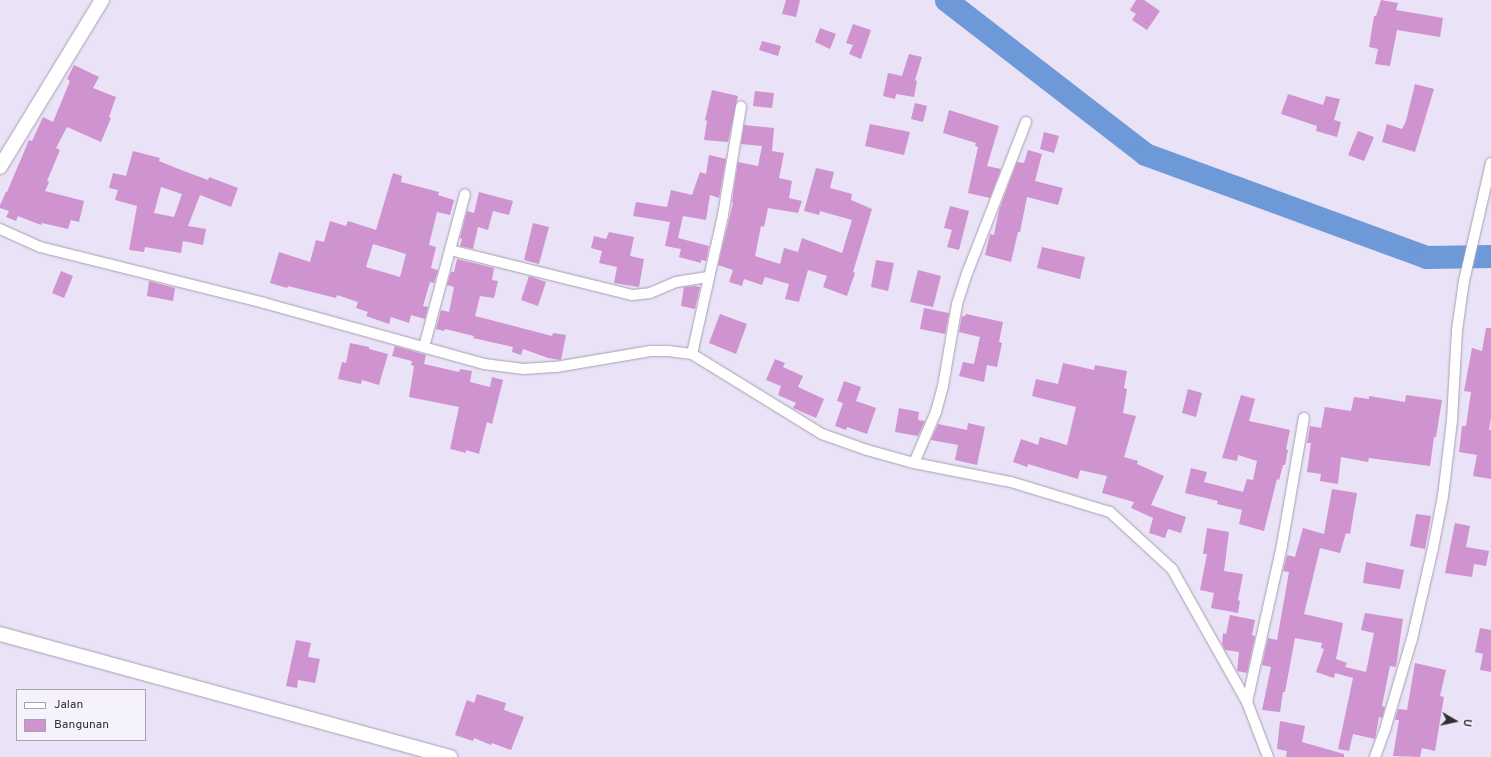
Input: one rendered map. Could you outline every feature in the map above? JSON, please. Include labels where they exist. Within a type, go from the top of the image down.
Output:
[{"type":"street","points":[[0,167],[102,0]]},
{"type":"street","points":[[692,354],[723,215],[741,106]]},
{"type":"street","points":[[914,463],[936,412],[943,386],[957,304],[968,271],[1026,122]]},
{"type":"street","points":[[1375,757],[1386,726],[1412,639],[1443,496],[1452,420],[1457,330],[1464,281],[1474,230],[1491,163]]},
{"type":"street","points":[[424,347],[465,194]]},
{"type":"street","points":[[0,229],[40,247],[264,303],[484,364],[524,369],[556,367],[651,351],[668,351],[692,354],[822,434],[867,450],[914,463],[1011,482],[1110,512],[1172,569],[1247,702],[1268,757]]},
{"type":"street","points":[[450,250],[632,295],[650,293],[676,282],[708,277]]},
{"type":"street","points":[[1247,702],[1282,545],[1304,418]]},
{"type":"street","points":[[0,634],[450,757]]},
{"type":"building","points":[[786,0],[800,0],[796,17],[782,14]]},
{"type":"building","points":[[1136,0],[1144,0],[1160,11],[1147,30],[1132,20],[1136,14],[1130,10]]},
{"type":"building","points":[[1381,0],[1398,3],[1396,10],[1443,18],[1440,37],[1397,30],[1390,66],[1375,64],[1378,49],[1369,47],[1374,16],[1376,16]]},
{"type":"building","points":[[853,24],[871,30],[861,59],[849,54],[853,45],[846,43]]},
{"type":"building","points":[[820,28],[836,34],[830,49],[815,42]]},
{"type":"building","points":[[762,41],[781,46],[778,56],[759,50]]},
{"type":"building","points":[[909,54],[922,57],[915,80],[917,81],[914,97],[896,94],[895,99],[883,96],[888,73],[902,76]]},
{"type":"building","points":[[74,65],[99,77],[93,88],[116,97],[109,117],[111,118],[101,142],[67,127],[56,148],[60,150],[47,181],[49,182],[45,191],[84,201],[79,222],[71,220],[68,229],[42,223],[41,225],[18,216],[16,221],[6,217],[9,211],[0,208],[0,205],[29,140],[32,141],[43,117],[53,122],[70,81],[67,79]]},
{"type":"building","points":[[1415,84],[1434,89],[1415,152],[1382,142],[1387,124],[1402,129],[1406,121]]},
{"type":"building","points":[[712,90],[738,96],[728,142],[704,140],[707,121],[705,120]]},
{"type":"building","points":[[755,91],[774,93],[772,108],[753,106]]},
{"type":"building","points":[[1288,94],[1323,105],[1326,96],[1340,99],[1334,120],[1341,122],[1337,137],[1316,131],[1317,126],[1281,114]]},
{"type":"building","points":[[915,103],[927,106],[923,122],[911,119]]},
{"type":"building","points":[[949,110],[999,126],[987,166],[1001,169],[990,198],[968,193],[978,147],[975,146],[976,143],[943,133]]},
{"type":"building","points":[[870,124],[910,132],[904,155],[865,146]]},
{"type":"building","points":[[744,125],[774,128],[772,151],[784,153],[779,178],[792,181],[789,198],[802,201],[798,213],[768,208],[764,227],[761,226],[755,256],[780,264],[784,248],[798,252],[802,238],[842,253],[852,220],[820,211],[819,215],[804,211],[816,168],[834,172],[830,188],[852,194],[851,200],[872,209],[853,272],[855,273],[847,296],[823,287],[827,276],[808,270],[799,302],[785,299],[789,284],[765,277],[762,285],[744,279],[742,286],[729,282],[733,270],[718,265],[733,203],[738,162],[758,166],[762,146],[741,144]]},
{"type":"building","points":[[1358,131],[1374,137],[1364,161],[1348,155]]},
{"type":"building","points":[[1044,132],[1059,136],[1054,153],[1040,149]]},
{"type":"building","points":[[1028,150],[1042,154],[1035,181],[1063,188],[1058,205],[1027,197],[1020,232],[1018,232],[1011,262],[985,255],[990,234],[994,235],[999,210],[1017,162],[1024,163]]},
{"type":"building","points":[[133,151],[160,158],[159,161],[208,180],[209,177],[238,188],[231,207],[200,195],[188,226],[206,229],[203,245],[183,241],[181,253],[145,247],[144,252],[129,250],[137,206],[115,200],[118,190],[109,188],[113,173],[126,176]],"holes":[[[161,187],[182,194],[174,217],[154,213]]]},
{"type":"building","points":[[709,155],[726,159],[719,198],[710,195],[706,220],[683,216],[678,238],[709,246],[706,261],[701,260],[701,263],[679,257],[681,249],[665,246],[670,222],[633,216],[636,202],[667,207],[671,190],[692,195],[700,172],[706,174]]},
{"type":"building","points":[[393,173],[402,176],[401,182],[439,192],[438,195],[454,200],[450,215],[437,212],[429,245],[436,247],[431,268],[438,270],[434,283],[430,282],[423,306],[428,307],[425,319],[411,315],[409,323],[391,317],[389,324],[366,316],[368,312],[356,308],[358,302],[337,295],[336,298],[270,283],[279,252],[310,262],[316,240],[324,242],[330,221],[346,226],[348,221],[376,230]],"holes":[[[373,244],[406,254],[400,277],[366,267]]]},
{"type":"building","points":[[479,192],[513,201],[509,215],[493,211],[488,230],[478,227],[473,249],[460,246],[462,239],[460,238],[467,211],[474,213]]},
{"type":"building","points":[[950,206],[969,211],[959,250],[947,247],[952,230],[944,228]]},
{"type":"building","points":[[533,223],[549,227],[539,264],[524,260]]},
{"type":"building","points":[[609,232],[634,237],[630,256],[644,259],[639,287],[614,283],[617,267],[599,263],[602,251],[591,248],[594,236],[606,239]]},
{"type":"building","points":[[1042,247],[1085,257],[1080,279],[1037,268]]},
{"type":"building","points":[[457,259],[494,268],[492,280],[498,281],[494,298],[480,296],[475,316],[552,336],[553,333],[566,335],[561,360],[548,358],[523,349],[521,355],[512,352],[513,347],[473,338],[474,336],[445,329],[444,331],[436,329],[441,310],[449,312],[454,287],[447,285],[451,272],[454,272]]},
{"type":"building","points":[[876,260],[894,263],[888,291],[871,287]]},
{"type":"building","points":[[918,270],[941,276],[933,307],[910,302]]},
{"type":"building","points":[[61,271],[73,276],[64,298],[52,293]]},
{"type":"building","points":[[529,276],[546,282],[538,306],[521,300]]},
{"type":"building","points":[[149,281],[175,288],[173,301],[147,296]]},
{"type":"building","points":[[684,287],[700,287],[695,309],[681,306]]},
{"type":"building","points":[[924,308],[949,313],[945,334],[920,329]]},
{"type":"building","points":[[720,314],[747,324],[736,354],[709,343]]},
{"type":"building","points":[[966,314],[1003,322],[999,342],[1002,343],[997,367],[987,365],[984,382],[959,376],[963,362],[974,364],[980,337],[959,332],[962,316],[965,316]]},
{"type":"building","points":[[1486,328],[1491,328],[1491,417],[1489,430],[1491,430],[1491,479],[1473,476],[1477,455],[1459,452],[1462,426],[1466,426],[1471,392],[1464,391],[1472,348],[1482,351]]},
{"type":"building","points":[[350,343],[369,347],[369,349],[388,354],[379,385],[362,380],[361,384],[338,379],[342,362],[346,363]]},
{"type":"building","points":[[395,346],[426,355],[424,364],[459,372],[460,369],[472,371],[470,382],[490,387],[492,377],[503,380],[492,424],[487,422],[479,454],[466,450],[466,453],[450,449],[459,407],[409,397],[414,366],[411,365],[412,361],[392,356]]},
{"type":"building","points":[[775,359],[785,363],[783,367],[803,376],[798,387],[824,399],[816,418],[793,408],[796,403],[778,395],[781,386],[766,380]]},
{"type":"building","points":[[1063,363],[1094,370],[1095,365],[1127,371],[1124,388],[1127,389],[1123,413],[1136,416],[1124,457],[1138,461],[1137,464],[1164,476],[1151,505],[1186,517],[1181,533],[1168,529],[1165,538],[1149,533],[1153,518],[1131,508],[1134,502],[1102,493],[1107,476],[1080,470],[1078,479],[1028,464],[1027,467],[1013,462],[1021,439],[1038,445],[1040,437],[1067,445],[1076,407],[1032,396],[1036,379],[1058,384]]},
{"type":"building","points":[[844,381],[861,387],[856,401],[876,408],[867,434],[847,427],[846,430],[835,426],[843,403],[837,401]]},
{"type":"building","points":[[1188,389],[1202,393],[1196,417],[1182,413]]},
{"type":"building","points":[[1241,395],[1255,399],[1249,421],[1290,430],[1286,449],[1288,450],[1285,465],[1283,465],[1279,480],[1277,479],[1264,531],[1239,524],[1242,510],[1217,504],[1218,501],[1185,493],[1191,468],[1207,472],[1204,482],[1243,492],[1247,479],[1253,480],[1257,461],[1238,455],[1237,461],[1222,458]]},
{"type":"building","points":[[1406,395],[1442,400],[1436,437],[1434,437],[1430,466],[1369,458],[1368,462],[1341,457],[1338,484],[1320,481],[1321,474],[1307,472],[1311,443],[1307,443],[1310,426],[1321,428],[1325,407],[1351,411],[1354,397],[1369,399],[1369,396],[1405,402]]},
{"type":"building","points":[[899,408],[919,412],[918,420],[925,421],[918,436],[895,432]]},
{"type":"building","points":[[968,423],[985,427],[977,465],[955,460],[958,445],[931,440],[938,424],[967,430]]},
{"type":"building","points":[[1332,489],[1357,493],[1350,534],[1346,533],[1340,553],[1320,548],[1304,614],[1343,623],[1336,659],[1347,663],[1345,667],[1366,672],[1374,633],[1361,630],[1365,613],[1403,619],[1396,667],[1390,666],[1382,706],[1385,707],[1382,718],[1379,717],[1375,739],[1353,734],[1349,751],[1338,749],[1353,678],[1335,673],[1334,678],[1316,672],[1324,649],[1321,648],[1322,643],[1295,638],[1280,712],[1262,710],[1271,667],[1262,665],[1268,638],[1277,640],[1289,572],[1283,571],[1287,555],[1295,557],[1303,528],[1324,534]]},
{"type":"building","points":[[1416,514],[1431,516],[1425,549],[1410,546]]},
{"type":"building","points":[[1455,523],[1470,526],[1466,547],[1489,551],[1486,566],[1474,564],[1472,577],[1445,573]]},
{"type":"building","points":[[1207,528],[1229,532],[1224,571],[1243,574],[1238,600],[1240,601],[1238,613],[1211,608],[1214,593],[1200,590],[1207,554],[1203,554]]},
{"type":"building","points":[[1366,562],[1404,570],[1400,589],[1363,583]]},
{"type":"building","points":[[1230,615],[1255,620],[1252,635],[1255,636],[1247,673],[1237,671],[1239,652],[1225,650],[1222,644],[1223,633],[1226,634]]},
{"type":"building","points":[[1480,628],[1491,630],[1491,672],[1480,670],[1483,654],[1475,652]]},
{"type":"building","points":[[296,640],[311,643],[308,657],[320,659],[315,683],[298,680],[297,688],[286,686]]},
{"type":"building","points":[[1415,663],[1446,670],[1440,696],[1444,697],[1435,751],[1422,748],[1420,757],[1393,756],[1399,720],[1395,720],[1398,709],[1407,710]]},
{"type":"building","points":[[477,694],[506,703],[504,710],[524,717],[511,750],[492,743],[491,745],[474,738],[473,741],[455,735],[467,700],[474,703]]},
{"type":"building","points":[[1280,721],[1305,726],[1302,742],[1344,754],[1344,757],[1286,757],[1287,751],[1277,749]]},
{"type":"waterway","points":[[946,0],[1145,154],[1426,257],[1491,256]]}]
